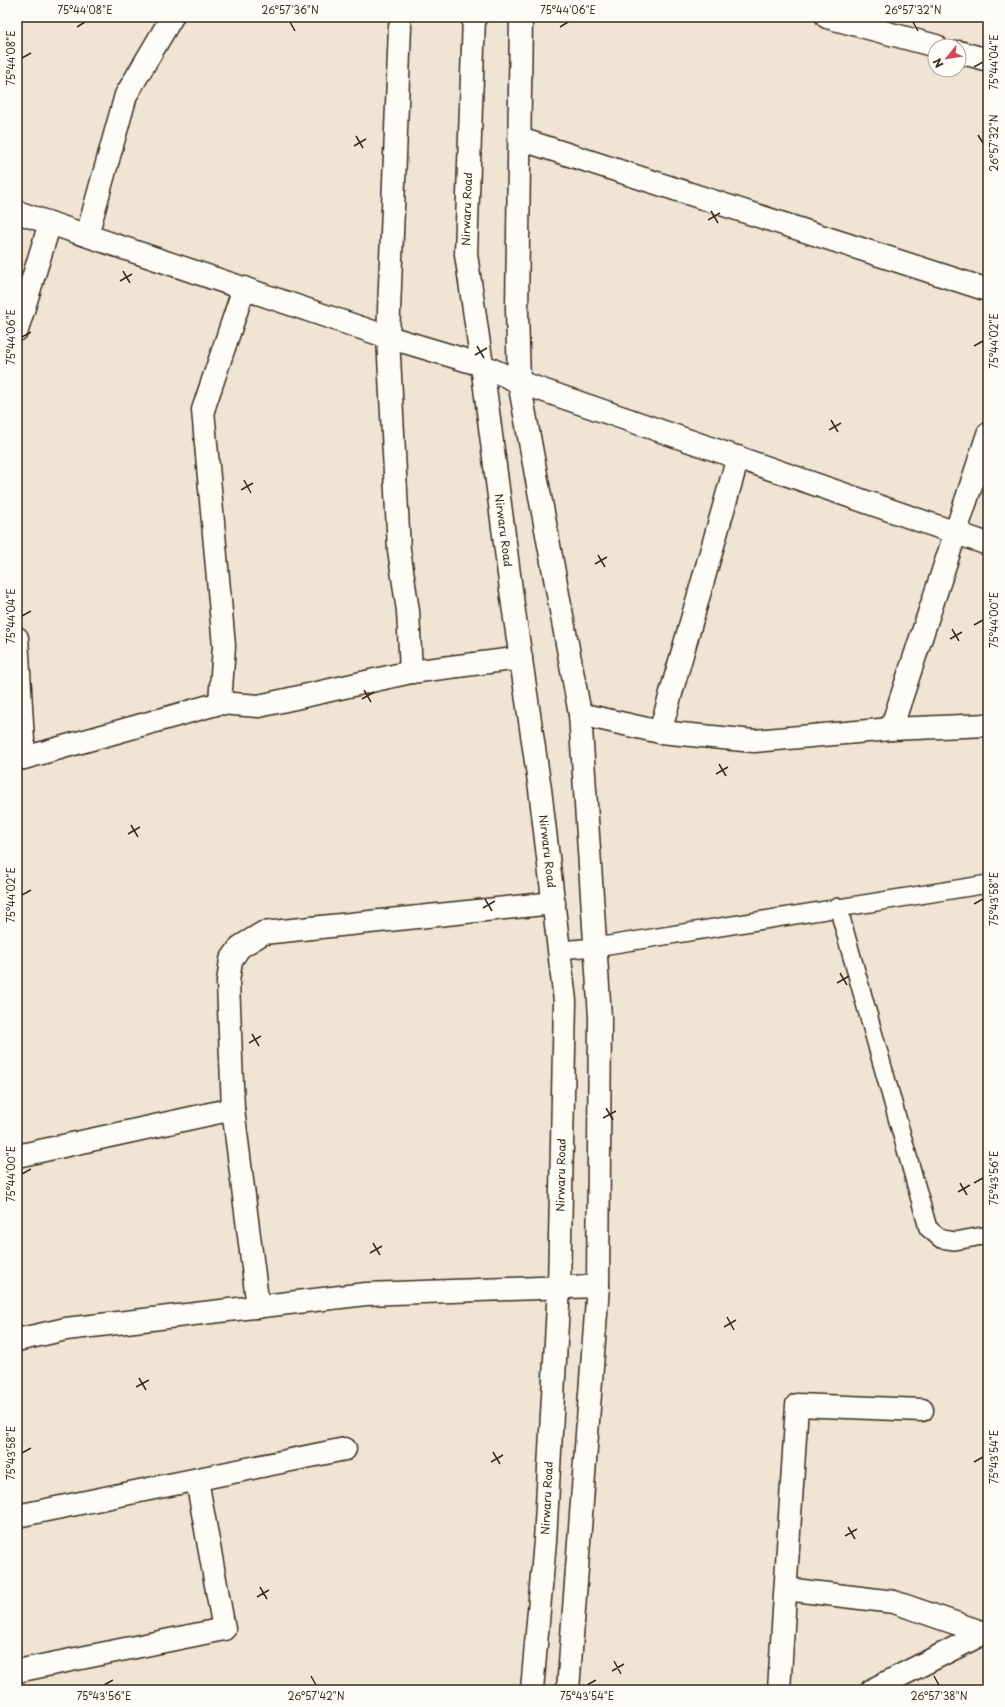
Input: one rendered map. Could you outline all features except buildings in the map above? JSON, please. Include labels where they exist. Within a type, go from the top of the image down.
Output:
[{"type":"street","points":[[87,236],[126,95],[172,17]]},
{"type":"street","name":"Nirwaru Road","points":[[474,17],[466,254],[482,365],[497,490],[540,789],[566,1002],[559,1287],[545,1541],[532,1690]]},
{"type":"street","points":[[521,17],[517,310],[519,382],[580,714],[600,1017],[598,1286],[568,1690]]},
{"type":"street","points":[[827,17],[927,44]]},
{"type":"street","points":[[400,27],[388,337],[399,550],[408,611],[411,672]]},
{"type":"street","points":[[967,54],[988,60]]},
{"type":"street","points":[[520,139],[988,290]]},
{"type":"street","points":[[17,212],[388,337],[482,365],[519,382],[988,544]]},
{"type":"street","points":[[17,330],[50,223]]},
{"type":"street","points":[[220,703],[224,646],[203,410],[244,288]]},
{"type":"street","points":[[891,729],[988,434]]},
{"type":"street","points":[[660,732],[738,457]]},
{"type":"street","points":[[17,638],[21,758],[220,703],[259,706],[411,672],[521,658]]},
{"type":"street","points":[[580,714],[660,732],[754,741],[891,729],[988,725]]},
{"type":"street","points":[[258,1306],[233,1109],[228,982],[231,960],[240,947],[263,933],[554,903]]},
{"type":"street","points":[[17,1156],[233,1109]]},
{"type":"street","points":[[17,1340],[66,1329],[366,1294],[598,1286]]},
{"type":"street","points":[[779,1690],[797,1405],[922,1410]]},
{"type":"street","points":[[17,1516],[346,1449]]},
{"type":"street","points":[[17,1671],[224,1629],[196,1480]]},
{"type":"street","points":[[786,1589],[894,1602],[986,1632]]},
{"type":"street","points":[[872,1690],[986,1632]]},
{"type":"lane","points":[[559,950],[596,947],[988,884]]},
{"type":"lane","points":[[838,907],[928,1228],[941,1239],[955,1241],[988,1235]]}]
